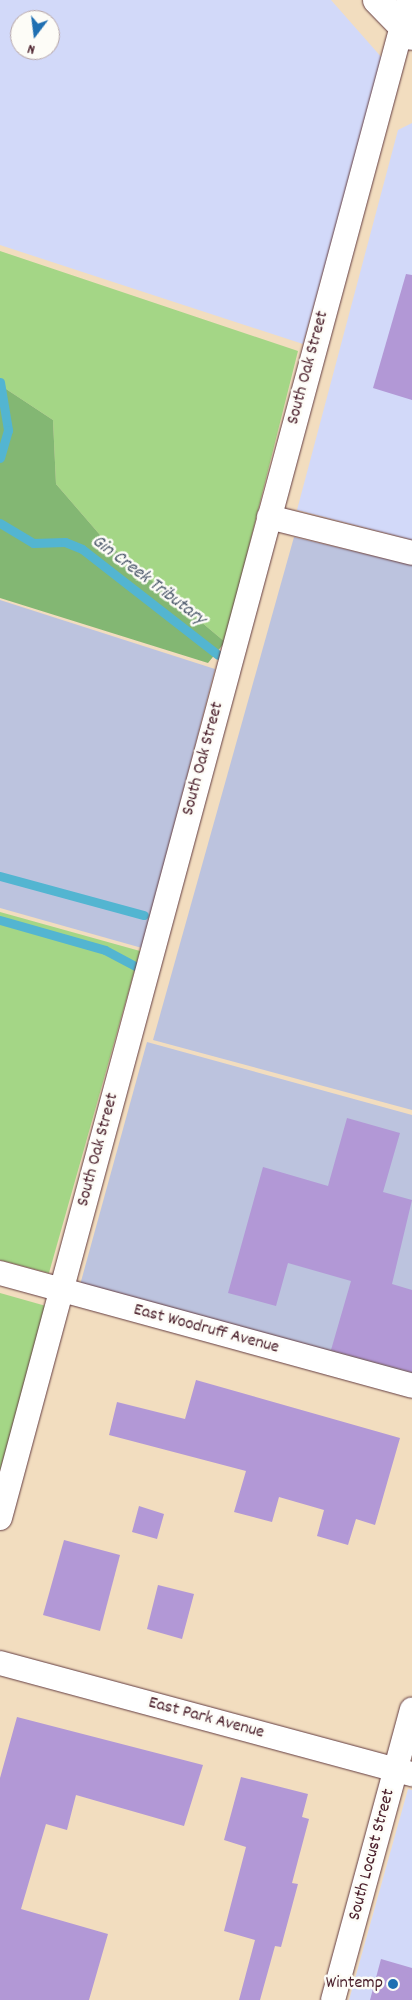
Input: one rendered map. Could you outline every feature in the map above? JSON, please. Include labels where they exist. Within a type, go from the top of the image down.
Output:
[{"type":"main road","points":[[377,0],[408,20]]},
{"type":"street","name":"South Oak Street","points":[[0,1518],[269,517],[408,20]]},
{"type":"street","points":[[269,517],[412,553]]},
{"type":"street","name":"East Woodruff Avenue","points":[[0,1273],[412,1386]]},
{"type":"street","name":"East Park Avenue","points":[[0,1663],[404,1772]]},
{"type":"street","name":"South Locust Street","points":[[333,2000],[404,1772],[412,1710]]},
{"type":"shaded area","points":[[0,0],[331,0],[383,59],[303,344],[0,245]]},
{"type":"shaded area","points":[[412,123],[412,540],[297,510],[398,130]]},
{"type":"shaded area","points":[[294,537],[412,565],[412,1110],[153,1040]]},
{"type":"shaded area","points":[[0,600],[215,669],[142,948],[0,908]]},
{"type":"shaded area","points":[[147,1042],[412,1115],[412,1377],[80,1285]]},
{"type":"shaded area","points":[[408,1789],[412,1790],[412,2000],[349,2000]]},
{"type":"green space","points":[[0,251],[298,351],[225,642],[107,543],[56,484],[53,420],[0,385]]},
{"type":"green space","points":[[0,385],[53,420],[56,484],[107,543],[225,642],[208,663],[0,598]]},
{"type":"green space","points":[[0,912],[140,951],[49,1273],[0,1260]]},
{"type":"green space","points":[[0,1293],[46,1306],[0,1471]]},
{"type":"building","points":[[406,274],[412,275],[412,400],[373,388]]},
{"type":"building","points":[[347,1118],[400,1133],[383,1192],[412,1200],[392,1284],[412,1290],[412,1372],[331,1350],[351,1281],[288,1263],[276,1306],[228,1293],[263,1167],[328,1186]]},
{"type":"building","points":[[196,1380],[400,1438],[375,1525],[356,1519],[348,1545],[317,1536],[324,1510],[279,1497],[272,1522],[234,1512],[246,1471],[109,1435],[117,1402],[185,1419]]},
{"type":"building","points":[[139,1506],[164,1514],[157,1539],[132,1532]]},
{"type":"building","points":[[64,1540],[120,1555],[100,1631],[43,1615]]},
{"type":"building","points":[[158,1585],[194,1594],[182,1639],[147,1629]]},
{"type":"building","points":[[17,1717],[203,1765],[184,1826],[76,1795],[67,1830],[46,1824],[21,1909],[108,1934],[89,2000],[0,2000],[0,1778]]},
{"type":"building","points":[[241,1777],[308,1794],[302,1817],[309,1819],[292,1883],[298,1884],[281,1947],[275,1946],[260,2000],[239,2000],[255,1940],[224,1931],[246,1847],[224,1840]]},
{"type":"building","name":"Wintemp","points":[[381,1959],[412,1968],[412,2000],[370,2000]]},
{"type":"waterway","name":"Gin Creek Tributary","points":[[0,382],[8,430],[0,458]]},
{"type":"waterway","name":"Gin Creek Tributary","points":[[0,523],[33,543],[65,542],[82,549],[218,655]]},
{"type":"waterway","points":[[0,876],[144,915]]},
{"type":"waterway","points":[[0,920],[105,950],[137,967]]},
{"type":"place","name":"Wintemp","points":[[393,1984]]}]
